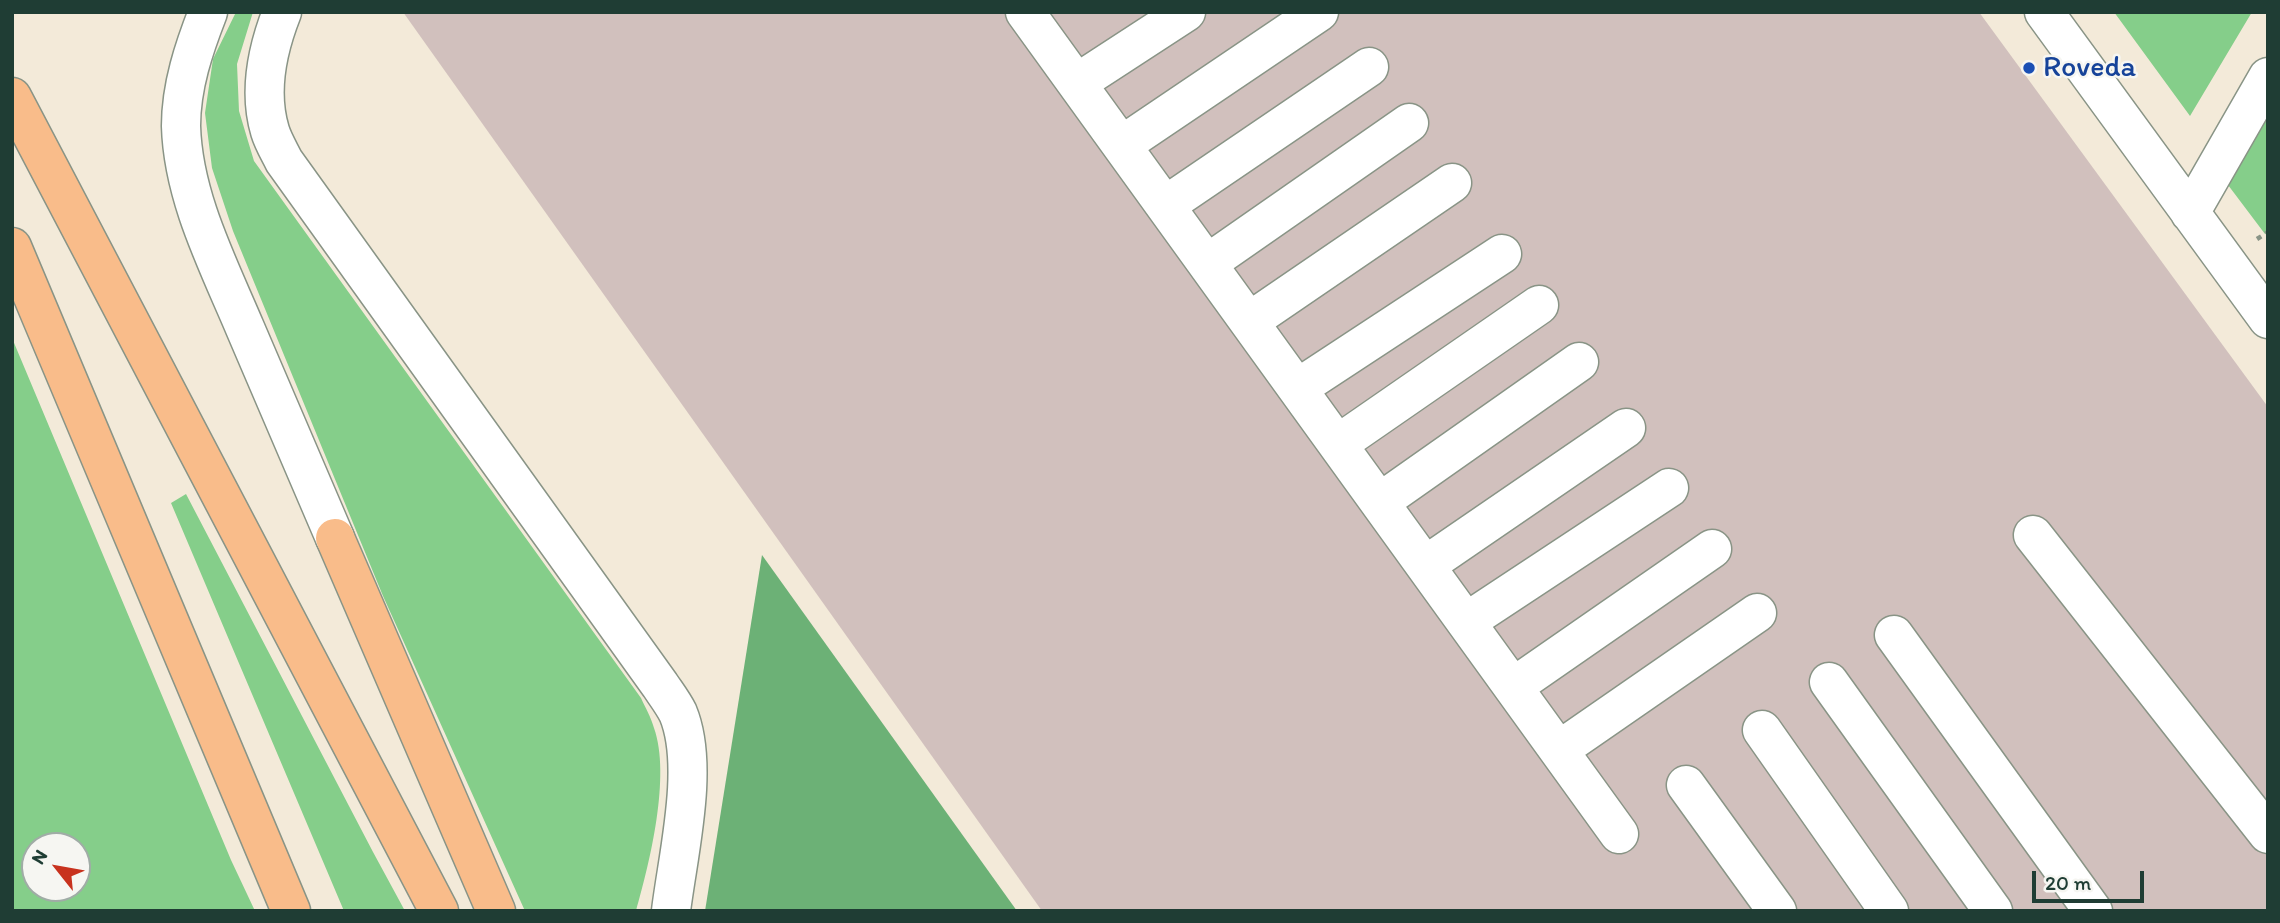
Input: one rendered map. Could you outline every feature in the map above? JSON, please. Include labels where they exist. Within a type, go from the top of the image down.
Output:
[{"type":"highway","points":[[12,97],[439,911]]},
{"type":"highway","points":[[12,247],[291,911]]},
{"type":"highway","points":[[335,538],[496,911]]},
{"type":"street","points":[[208,12],[192,53],[185,91],[181,125],[187,172],[203,228],[335,538]]},
{"type":"street","points":[[282,12],[271,40],[265,72],[264,103],[270,132],[284,161],[660,685],[677,713],[687,748],[688,783],[671,911]]},
{"type":"street","points":[[1077,83],[1186,12]]},
{"type":"street","points":[[1122,145],[1319,12]]},
{"type":"street","points":[[2044,12],[2268,319]]},
{"type":"street","points":[[1038,17],[1077,83],[1619,834]]},
{"type":"street","points":[[1166,205],[1369,67]]},
{"type":"street","points":[[2190,212],[2268,77]]},
{"type":"street","points":[[1208,263],[1409,123]]},
{"type":"street","points":[[1250,321],[1452,183]]},
{"type":"street","points":[[1298,388],[1502,254]]},
{"type":"street","points":[[1338,444],[1539,305]]},
{"type":"street","points":[[1380,502],[1579,362]]},
{"type":"street","points":[[1426,565],[1626,428]]},
{"type":"street","points":[[1466,622],[1669,488]]},
{"type":"street","points":[[2033,535],[2268,834]]},
{"type":"street","points":[[1513,687],[1712,549]]},
{"type":"street","points":[[1559,750],[1757,612]]},
{"type":"street","points":[[1894,635],[2093,911]]},
{"type":"street","points":[[1829,682],[1993,911]]},
{"type":"street","points":[[1762,730],[1889,911]]},
{"type":"street","points":[[1686,785],[1777,911]]},
{"type":"shaded area","points":[[403,12],[1979,12],[2268,407],[2268,911],[1042,911]]},
{"type":"green space","points":[[236,12],[253,12],[237,64],[239,111],[254,161],[641,698],[650,716],[659,748],[659,794],[657,819],[636,911],[525,911],[383,596],[233,231],[212,168],[205,113],[213,59]]},
{"type":"green space","points":[[2114,12],[2252,12],[2190,116]]},
{"type":"green space","points":[[2268,113],[2268,232],[2265,234],[2225,181]]},
{"type":"green space","points":[[12,338],[231,860],[255,911],[12,911]]},
{"type":"green space","points":[[186,494],[405,911],[344,911],[171,503]]},
{"type":"green space","points":[[762,555],[1017,911],[705,911]]},
{"type":"place","name":"Roveda","points":[[2029,68]]}]
